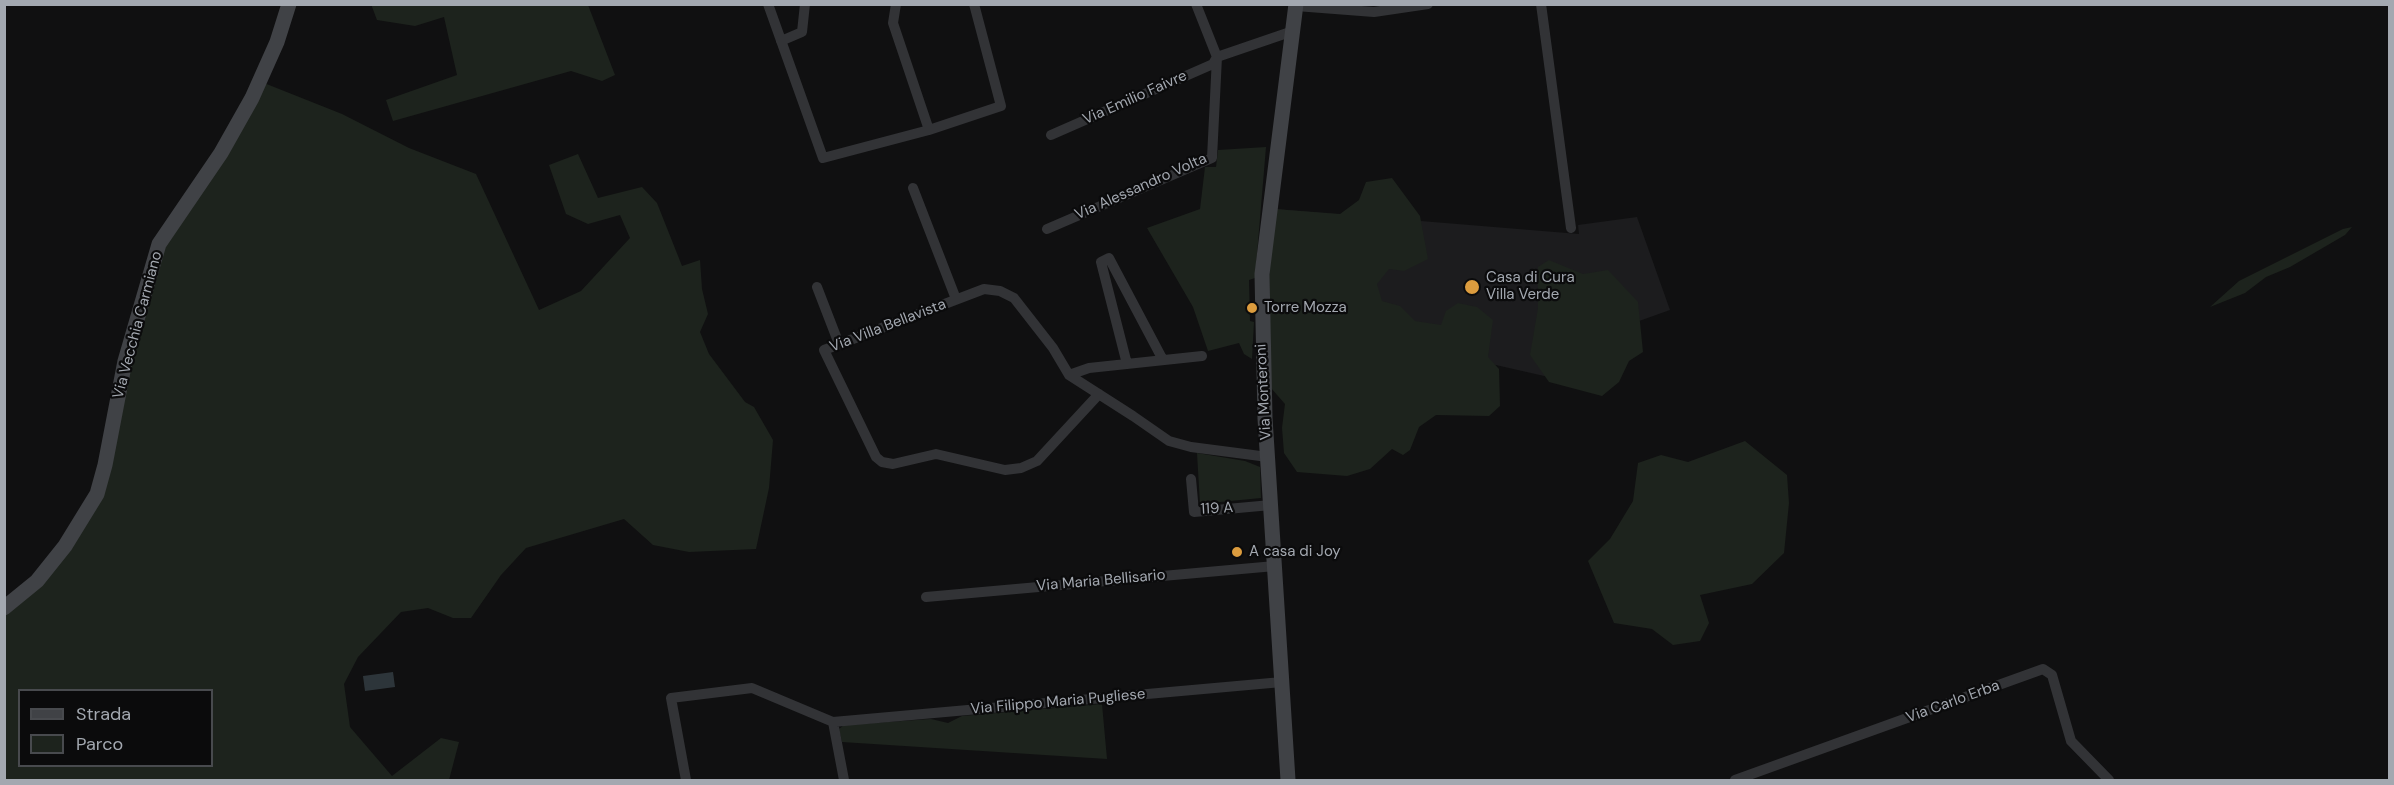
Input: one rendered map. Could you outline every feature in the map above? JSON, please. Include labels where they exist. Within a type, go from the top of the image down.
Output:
[{"type":"main road","name":"Via Vecchia Carmiano","points":[[4,608],[37,581],[65,546],[97,494],[105,465],[125,361],[159,244],[221,153],[252,98],[277,42],[289,4]]},
{"type":"main road","name":"Via Monteroni","points":[[1288,780],[1268,457],[1262,274],[1296,5]]},
{"type":"street","points":[[768,4],[823,158],[929,130],[1001,106],[974,4]]},
{"type":"street","points":[[782,42],[802,32],[805,4]]},
{"type":"street","points":[[896,4],[892,23],[929,130]]},
{"type":"street","points":[[1196,4],[1217,57]]},
{"type":"street","points":[[1296,5],[1375,8],[1428,4]]},
{"type":"street","points":[[1541,4],[1571,228]]},
{"type":"street","name":"Via Emilio Faivre","points":[[1051,135],[1213,64],[1217,57],[1293,31]]},
{"type":"street","name":"Via Alessandro Volta","points":[[1047,229],[1212,158],[1217,57]]},
{"type":"street","points":[[913,188],[956,299]]},
{"type":"street","points":[[1127,364],[1101,262],[1108,258],[1163,360]]},
{"type":"street","points":[[817,287],[838,344]]},
{"type":"street","name":"Via Villa Bellavista","points":[[1099,394],[1036,461],[1021,468],[1005,470],[936,454],[893,464],[876,458],[824,350],[984,289],[1000,291],[1014,298],[1053,348],[1069,375],[1099,394],[1169,441],[1191,447],[1268,457]]},
{"type":"street","points":[[1069,375],[1089,368],[1202,357]]},
{"type":"street","name":"119 A","points":[[1191,479],[1194,512],[1271,505]]},
{"type":"street","name":"Via Maria Bellisario","points":[[926,597],[1275,566]]},
{"type":"street","name":"Via Carlo Erba","points":[[1735,780],[2043,669],[2052,675],[2071,741],[2109,780]]},
{"type":"street","name":"Via Filippo Maria Pugliese","points":[[833,722],[1282,682]]},
{"type":"street","points":[[686,780],[671,698],[752,688],[833,722],[844,780]]},
{"type":"shaded area","name":"Casa di Cura Villa Verde","points":[[1275,209],[1579,234],[1578,225],[1637,217],[1670,310],[1597,336],[1575,383],[1487,363],[1399,358]]},
{"type":"shaded area","points":[[393,672],[395,687],[365,691],[363,676]]},
{"type":"green space","points":[[371,4],[588,5],[615,75],[602,81],[571,71],[393,121],[386,100],[457,75],[444,17],[415,26],[377,20]]},
{"type":"green space","points":[[264,83],[342,114],[409,148],[476,174],[539,310],[581,291],[630,238],[620,215],[588,224],[566,214],[549,165],[578,154],[598,198],[642,187],[657,203],[682,266],[700,260],[702,289],[708,314],[700,332],[709,354],[745,402],[754,407],[773,440],[769,488],[756,549],[689,552],[653,545],[624,519],[526,548],[501,575],[471,618],[453,618],[428,608],[401,612],[358,657],[344,684],[350,727],[392,776],[441,738],[459,742],[449,780],[5,780],[4,612],[58,562],[111,447],[161,245]]},
{"type":"green space","points":[[1266,147],[1255,278],[1249,280],[1250,321],[1254,322],[1252,359],[1244,354],[1239,343],[1208,351],[1193,307],[1147,228],[1200,209],[1205,167],[1216,167],[1218,150]]},
{"type":"green space","points":[[1392,178],[1420,216],[1428,259],[1404,271],[1389,269],[1377,284],[1382,301],[1400,306],[1415,321],[1441,325],[1446,311],[1458,303],[1477,307],[1493,320],[1488,357],[1499,369],[1500,406],[1489,416],[1436,415],[1419,427],[1410,450],[1403,455],[1392,449],[1370,469],[1347,476],[1297,472],[1284,453],[1282,428],[1285,404],[1271,388],[1269,264],[1275,209],[1340,214],[1359,200],[1366,182]]},
{"type":"green space","points":[[2352,227],[2345,235],[2290,267],[2266,277],[2245,293],[2210,307],[2239,281],[2343,229]]},
{"type":"green space","points":[[1549,260],[1583,274],[1608,270],[1638,302],[1643,352],[1629,361],[1619,382],[1602,396],[1549,382],[1530,355],[1538,308],[1538,267]]},
{"type":"green space","points":[[1745,441],[1787,475],[1789,503],[1784,553],[1752,584],[1700,595],[1709,623],[1700,641],[1673,645],[1652,629],[1614,623],[1588,561],[1610,539],[1633,501],[1638,463],[1661,455],[1688,462]]},
{"type":"green space","points":[[1197,453],[1245,461],[1260,467],[1261,498],[1200,504]]},
{"type":"green space","points":[[1102,704],[1107,759],[842,742],[839,729],[844,725],[931,719],[948,723],[962,716]]},
{"type":"place","name":"Casa di Cura Villa Verde","points":[[1472,287]]},
{"type":"place","name":"Torre Mozza","points":[[1252,308]]},
{"type":"place","name":"A casa di Joy","points":[[1237,552]]}]
